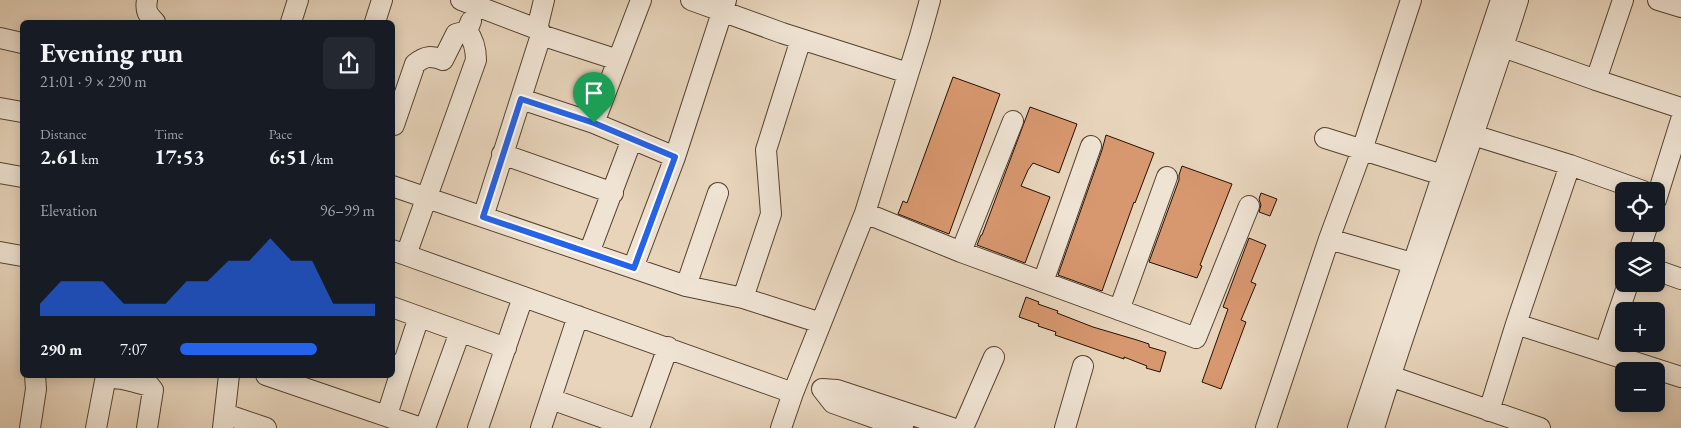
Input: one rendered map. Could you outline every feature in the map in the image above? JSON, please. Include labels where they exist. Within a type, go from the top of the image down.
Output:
[{"type":"street","points":[[147,0],[146,9],[148,15],[153,20]]},
{"type":"street","points":[[292,20],[298,0]]},
{"type":"street","points":[[376,20],[382,0]]},
{"type":"street","points":[[483,217],[521,99],[539,32],[544,0]]},
{"type":"street","points":[[594,123],[641,0]]},
{"type":"street","points":[[691,0],[724,6],[801,39],[908,73]]},
{"type":"street","points":[[781,428],[796,385],[865,213],[930,0]]},
{"type":"street","points":[[1266,428],[1329,239],[1362,150],[1411,0]]},
{"type":"street","points":[[1358,428],[1385,369],[1450,177],[1463,114],[1501,0]]},
{"type":"street","points":[[1450,177],[1473,134],[1518,0]]},
{"type":"street","points":[[1596,80],[1623,0]]},
{"type":"street","points":[[1658,0],[1681,7]]},
{"type":"street","points":[[466,31],[476,2],[539,32],[618,60]]},
{"type":"street","points":[[634,268],[675,157],[724,6]]},
{"type":"street","points":[[1491,28],[1503,47],[1681,108]]},
{"type":"street","points":[[395,122],[416,64],[423,57],[430,56],[443,60],[456,34],[466,31]]},
{"type":"street","points":[[466,31],[473,38],[476,60],[428,198],[399,252],[668,347],[796,385],[837,390],[952,428]]},
{"type":"street","points":[[0,38],[20,43]]},
{"type":"street","points":[[743,298],[771,214],[766,150],[801,39]]},
{"type":"street","points":[[521,99],[594,123],[675,157]]},
{"type":"street","points":[[0,108],[20,112]]},
{"type":"street","points":[[1463,114],[1473,134],[1570,165],[1616,182]]},
{"type":"street","points":[[1658,182],[1681,120]]},
{"type":"street","points":[[962,252],[1013,121]]},
{"type":"street","points":[[1326,138],[1450,177]]},
{"type":"street","points":[[590,253],[632,139]]},
{"type":"street","points":[[1043,282],[1091,146]]},
{"type":"street","points":[[502,154],[613,193]]},
{"type":"street","points":[[1489,411],[1516,324],[1570,165]]},
{"type":"street","points":[[0,172],[20,177]]},
{"type":"street","points":[[1119,310],[1167,177]]},
{"type":"street","points":[[395,187],[686,286],[743,298],[821,323]]},
{"type":"street","points":[[686,286],[718,194]]},
{"type":"street","points":[[865,213],[962,252],[1196,338],[1249,206]]},
{"type":"street","points":[[1329,239],[1420,265]]},
{"type":"street","points":[[0,252],[20,256]]},
{"type":"street","points":[[1665,273],[1681,279]]},
{"type":"street","points":[[1605,352],[1625,292]]},
{"type":"street","points":[[478,428],[523,297]]},
{"type":"street","points":[[395,308],[506,348]]},
{"type":"street","points":[[541,428],[578,316]]},
{"type":"street","points":[[397,366],[419,317]]},
{"type":"street","points":[[1516,324],[1681,377]]},
{"type":"street","points":[[425,428],[460,332]]},
{"type":"street","points":[[639,428],[668,347]]},
{"type":"street","points":[[963,428],[994,357]]},
{"type":"street","points":[[1065,428],[1083,366]]},
{"type":"street","points":[[1385,369],[1489,411],[1540,428]]},
{"type":"street","points":[[1374,428],[1385,369]]},
{"type":"street","points":[[30,428],[36,389],[35,378]]},
{"type":"street","points":[[96,428],[106,381],[109,378],[136,379],[150,386],[153,390],[147,428]]},
{"type":"street","points":[[229,378],[224,421],[266,428]]},
{"type":"street","points":[[275,378],[421,428]]},
{"type":"street","points":[[387,415],[395,378]]},
{"type":"street","points":[[822,389],[833,403],[903,428]]},
{"type":"street","points":[[551,399],[632,428]]},
{"type":"building","points":[[953,77],[1000,94],[949,234],[898,214],[903,201],[907,203]]},
{"type":"building","points":[[1030,107],[1077,124],[1059,173],[1033,163],[1021,186],[1050,197],[1025,263],[977,245]]},
{"type":"building","points":[[1106,135],[1154,153],[1102,291],[1058,275]]},
{"type":"building","points":[[1182,166],[1232,184],[1200,265],[1202,266],[1197,278],[1149,262],[1179,180]]},
{"type":"building","points":[[1261,193],[1277,199],[1270,216],[1259,212]]},
{"type":"building","points":[[1249,238],[1266,245],[1251,282],[1256,284],[1241,320],[1246,322],[1221,389],[1202,382],[1228,309],[1223,307]]},
{"type":"building","points":[[1026,297],[1039,302],[1038,304],[1058,311],[1057,313],[1093,327],[1149,344],[1149,347],[1166,352],[1160,372],[1146,368],[1147,366],[1124,357],[1124,359],[1055,335],[1056,332],[1019,317]]},
{"type":"route","points":[[521,99],[594,123],[675,157],[634,268],[483,217],[521,99]]}]
